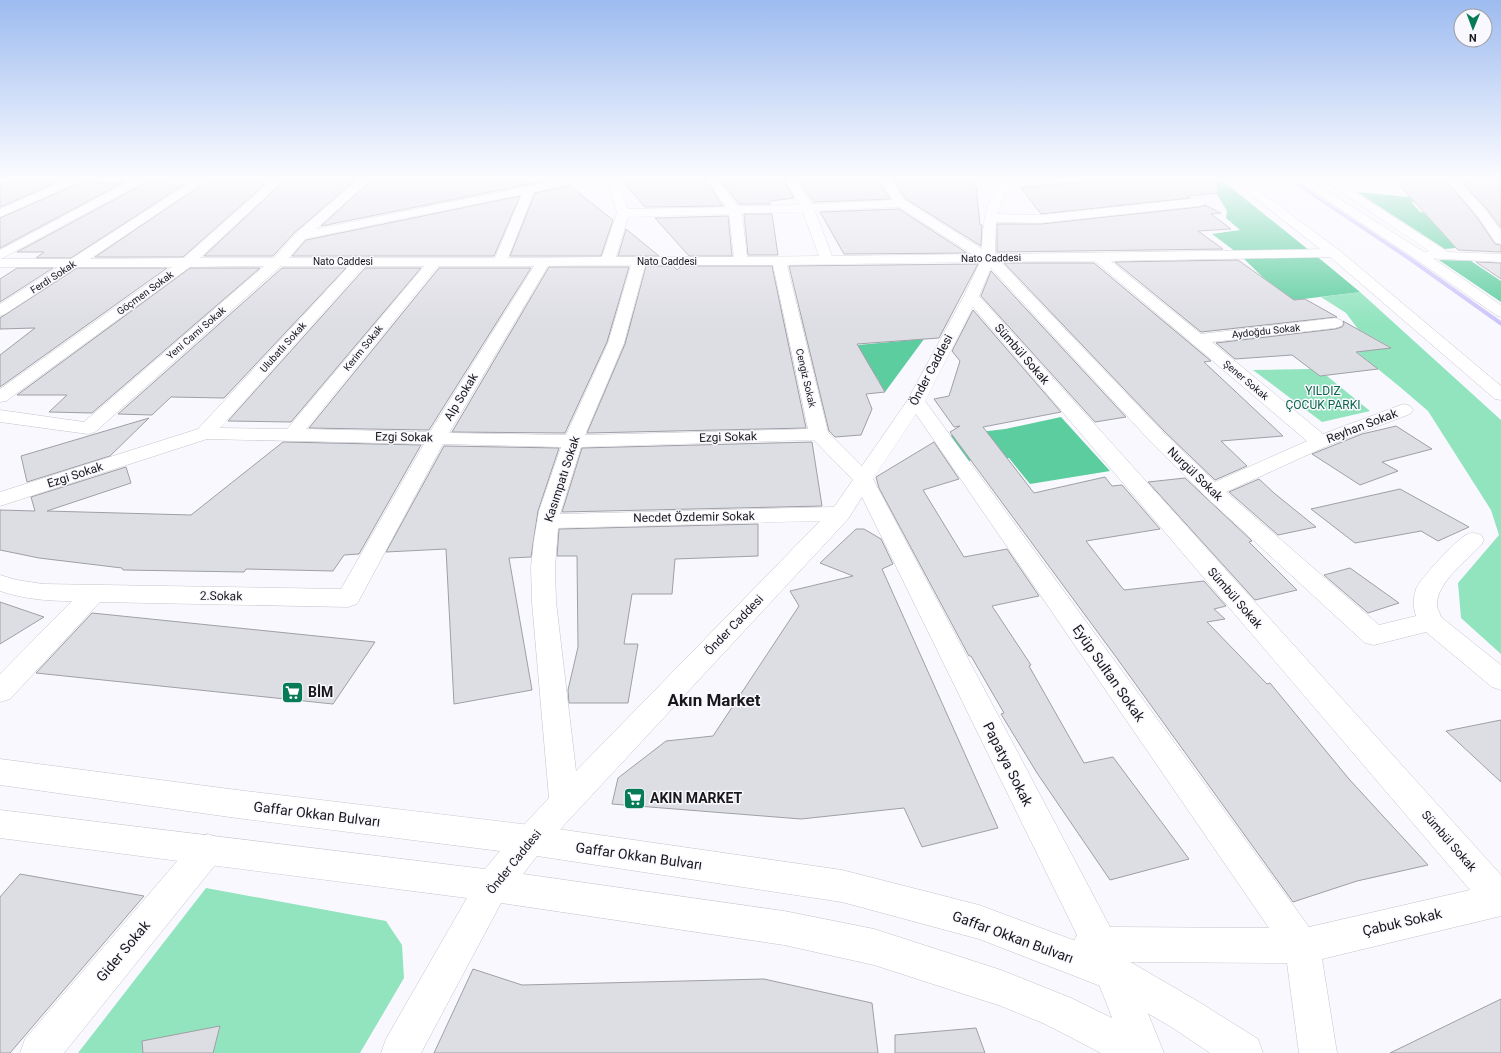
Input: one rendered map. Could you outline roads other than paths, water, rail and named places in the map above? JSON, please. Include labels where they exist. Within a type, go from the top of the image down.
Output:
[{"type":"street","points":[[0,255],[54,226]]},
{"type":"street","name":"Ferdi Sokak","points":[[0,311],[130,226]]},
{"type":"street","name":"Göçmen Sokak","points":[[0,397],[189,261],[227,226]]},
{"type":"street","name":"Yeni Cami Sokak","points":[[0,416],[88,428],[279,261],[300,236],[311,226]]},
{"type":"street","points":[[300,236],[349,226]]},
{"type":"street","points":[[500,261],[514,226]]},
{"type":"street","points":[[608,261],[619,226]]},
{"type":"street","points":[[737,226],[741,261]]},
{"type":"street","points":[[815,226],[827,260]]},
{"type":"street","name":"Nurgül Sokak","points":[[937,226],[988,259],[1157,437],[1212,491],[1374,636],[1430,622]]},
{"type":"street","name":"Önder Caddesi","points":[[400,1053],[492,886],[530,840],[564,803],[840,514],[916,401],[988,259],[990,226]]},
{"type":"street","points":[[1298,226],[1334,253],[1501,395]]},
{"type":"street","points":[[1374,226],[1419,255],[1501,312]]},
{"type":"street","points":[[1399,226],[1445,256]]},
{"type":"street","points":[[1491,226],[1501,240]]},
{"type":"street","name":"Nato Caddesi","points":[[0,262],[741,261],[988,259],[1334,253]]},
{"type":"street","points":[[1419,255],[1501,258]]},
{"type":"street","name":"Şener Sokak","points":[[1098,257],[1198,338],[1320,442]]},
{"type":"street","name":"Cengiz Sokak","points":[[779,260],[819,434]]},
{"type":"street","name":"Ulubatlı Sokak","points":[[205,433],[361,261]]},
{"type":"street","name":"Kerim Sokak","points":[[292,435],[435,261]]},
{"type":"street","name":"Alp Sokak","points":[[348,598],[437,437],[544,261]]},
{"type":"street","name":"Kasımpatı Sokak","points":[[564,803],[544,602],[543,567],[545,540],[548,521],[573,441],[616,343],[639,261]]},
{"type":"street","name":"Sümbül Sokak","points":[[970,296],[1501,899]]},
{"type":"street","name":"Aydoğdu Sokak","points":[[1198,338],[1335,323]]},
{"type":"street","name":"Eyüp Sultan Sokak","points":[[916,401],[1302,946]]},
{"type":"street","name":"Reyhan Sokak","points":[[1320,442],[1404,410]]},
{"type":"street","name":"Ezgi Sokak","points":[[0,499],[205,433],[573,441],[819,434]]},
{"type":"street","points":[[819,434],[863,479]]},
{"type":"street","points":[[1212,491],[1320,442]]},
{"type":"street","name":"Papatya Sokak","points":[[863,479],[1107,958],[1145,1053]]},
{"type":"street","name":"Necdet Özdemir Sokak","points":[[548,521],[840,514]]},
{"type":"street","points":[[1473,540],[1440,573],[1428,589],[1425,606],[1430,622],[1501,680]]},
{"type":"street","name":"2.Sokak","points":[[0,583],[17,588],[43,592],[348,598]]},
{"type":"street","points":[[0,691],[93,594]]},
{"type":"street","name":"Gaffar Okkan Bulvarı","points":[[0,772],[252,806],[530,840],[842,886],[979,922],[1066,956],[1107,958]]},
{"type":"street","points":[[0,824],[208,849],[492,886],[784,928],[874,947],[1001,988],[1058,1011],[1141,1053]]},
{"type":"street","name":"Gider Sokak","points":[[39,1053],[208,849]]},
{"type":"street","name":"Çabuk Sokak","points":[[1107,958],[1302,946],[1501,899]]},
{"type":"street","points":[[1302,946],[1318,1053]]},
{"type":"street","points":[[1107,958],[1186,1016],[1244,1053]]},
{"type":"waterway","points":[[1360,226],[1410,259],[1501,324]]},
{"type":"place","name":"BİM","points":[[293,692]]},
{"type":"place","name":"AKIN MARKET","points":[[634,798]]},
{"type":"district","name":"Akın Market","points":[[714,700]]},
{"type":"park label","name":"YILDIZ ÇOCUK PARKI","points":[[1323,398]]}]
